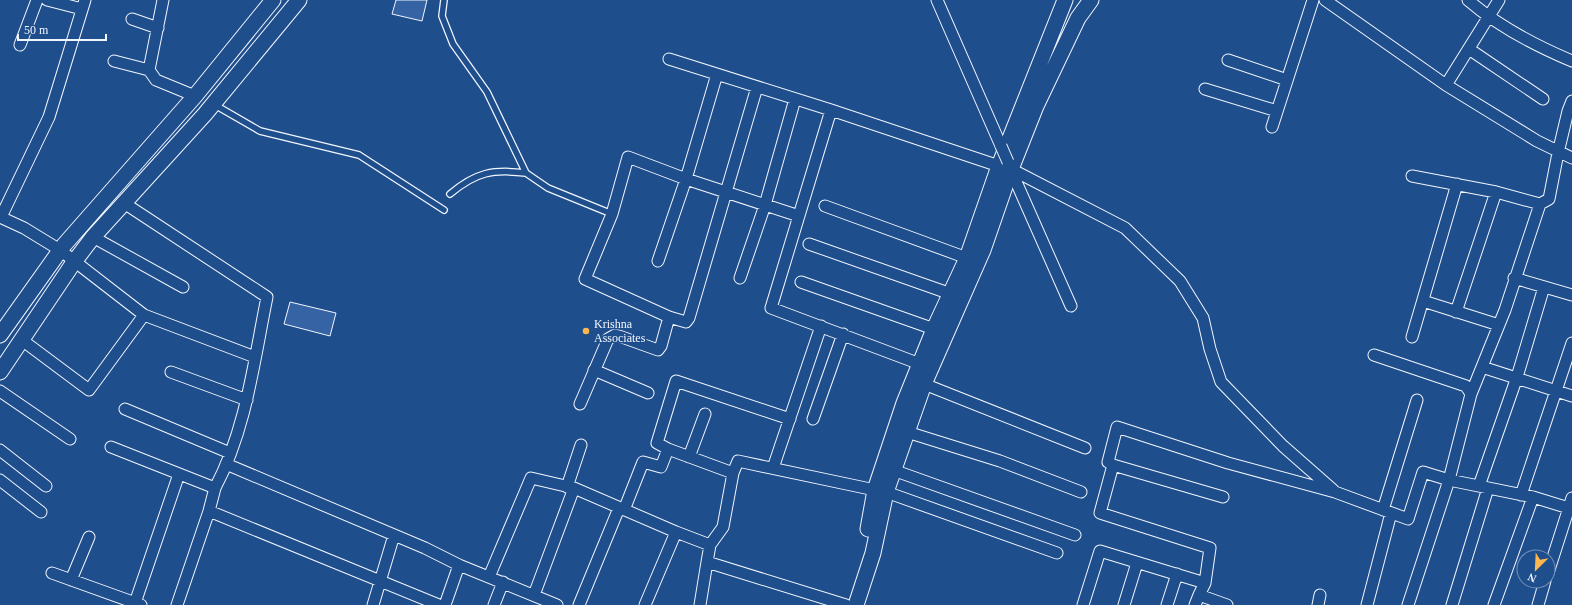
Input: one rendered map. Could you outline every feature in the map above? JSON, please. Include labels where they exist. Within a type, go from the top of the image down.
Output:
[{"type":"street","points":[[20,45],[37,0]]},
{"type":"street","points":[[47,0],[83,4],[49,117],[0,217],[24,228],[60,250],[144,315],[255,357]]},
{"type":"street","points":[[149,70],[163,0]]},
{"type":"street","points":[[0,335],[60,250],[195,96],[273,0]]},
{"type":"street","points":[[0,372],[74,262],[93,237],[214,104],[299,0]]},
{"type":"street","points":[[937,0],[1001,146],[1006,165],[1071,306]]},
{"type":"street","points":[[707,562],[846,605],[864,551],[904,403],[934,329],[967,258],[1006,165],[1065,0]]},
{"type":"street","points":[[856,605],[873,553],[880,491],[893,470],[908,432],[924,384],[983,250],[1006,165],[1082,11],[1091,0]]},
{"type":"street","points":[[1272,127],[1313,0]]},
{"type":"street","points":[[1325,0],[1446,86],[1558,153],[1572,158]]},
{"type":"street","points":[[1468,0],[1488,17],[1536,46],[1572,61]]},
{"type":"street","points":[[1446,86],[1499,0]]},
{"type":"street","points":[[132,19],[158,28]]},
{"type":"street","points":[[1469,49],[1543,99]]},
{"type":"street","points":[[669,59],[1006,165],[1125,228],[1180,281],[1203,318],[1210,349],[1221,382],[1283,446],[1335,492]]},
{"type":"street","points":[[1228,60],[1287,80]]},
{"type":"street","points":[[114,61],[149,70],[156,80],[195,96]]},
{"type":"street","points":[[658,261],[686,179],[717,74]]},
{"type":"street","points":[[757,87],[725,192],[688,320],[682,322],[585,279],[612,214],[628,157],[686,179],[725,192],[799,216]]},
{"type":"street","points":[[1205,89],[1277,111]]},
{"type":"street","points":[[740,278],[765,205],[795,99]]},
{"type":"street","points":[[1408,605],[1449,480],[1471,394],[1499,325],[1540,204],[1549,199],[1558,153],[1571,108]]},
{"type":"street","points":[[831,110],[771,308],[920,364]]},
{"type":"street","points":[[1412,176],[1496,192],[1540,204]]},
{"type":"street","points":[[1412,336],[1457,184]]},
{"type":"street","points":[[1456,312],[1496,192]]},
{"type":"street","points":[[124,202],[267,297],[247,400],[230,453],[215,488],[209,512],[177,605]]},
{"type":"street","points":[[825,206],[967,258]]},
{"type":"street","points":[[93,237],[183,287]]},
{"type":"street","points":[[808,244],[951,294]]},
{"type":"street","points":[[1514,278],[1572,295]]},
{"type":"street","points":[[801,282],[934,329]]},
{"type":"street","points":[[1452,605],[1483,487],[1544,287]]},
{"type":"street","points":[[1423,301],[1499,325]]},
{"type":"street","points":[[22,340],[89,390],[144,315]]},
{"type":"street","points":[[580,404],[606,342],[615,335],[658,350],[661,346],[670,317]]},
{"type":"street","points":[[773,468],[821,326]]},
{"type":"street","points":[[813,419],[843,334]]},
{"type":"street","points":[[1521,495],[1572,343]]},
{"type":"street","points":[[1374,355],[1466,386],[1471,394]]},
{"type":"street","points":[[1482,367],[1517,377],[1572,396]]},
{"type":"street","points":[[594,370],[648,393]]},
{"type":"street","points":[[171,372],[247,400]]},
{"type":"street","points":[[733,473],[668,449],[657,443],[676,381],[790,419]]},
{"type":"street","points":[[924,384],[1085,448]]},
{"type":"street","points":[[0,391],[70,439]]},
{"type":"street","points":[[1367,605],[1387,511],[1417,400]]},
{"type":"street","points":[[125,409],[230,453]]},
{"type":"street","points":[[689,457],[705,414]]},
{"type":"street","points":[[1223,498],[1108,462],[1117,427],[1228,463],[1335,492],[1408,519],[1423,472],[1449,480],[1571,504],[1556,549]]},
{"type":"street","points":[[908,432],[1000,460],[1081,492]]},
{"type":"street","points":[[537,599],[570,488],[581,445]]},
{"type":"street","points":[[111,448],[215,488]]},
{"type":"street","points":[[579,605],[643,462],[661,467],[668,449]]},
{"type":"street","points":[[0,450],[46,486]]},
{"type":"street","points":[[700,605],[710,545],[723,527],[733,473],[738,461],[880,491],[1057,553]]},
{"type":"street","points":[[226,464],[459,565],[503,582],[537,599],[557,605]]},
{"type":"street","points":[[1113,464],[1100,513],[1210,548],[1205,583],[1197,600],[1226,605]]},
{"type":"street","points":[[893,470],[1074,535]]},
{"type":"street","points":[[52,573],[138,604],[179,474]]},
{"type":"street","points":[[490,577],[531,478],[570,488],[710,545]]},
{"type":"street","points":[[0,480],[41,512]]},
{"type":"street","points":[[1494,605],[1534,497]]},
{"type":"street","points":[[209,512],[439,605]]},
{"type":"street","points":[[645,605],[676,532]]},
{"type":"street","points":[[373,605],[394,536]]},
{"type":"street","points":[[71,580],[89,537]]},
{"type":"street","points":[[1084,605],[1100,551],[1205,583]]},
{"type":"street","points":[[1124,605],[1137,563]]},
{"type":"street","points":[[445,605],[459,565]]},
{"type":"street","points":[[1167,605],[1176,574]]},
{"type":"street","points":[[494,605],[503,582]]},
{"type":"street","points":[[1538,605],[1543,589]]},
{"type":"lane","points":[[444,0],[442,16],[453,44],[488,92],[526,173]]},
{"type":"lane","points":[[214,104],[260,131],[359,155],[369,160],[444,210]]},
{"type":"lane","points":[[450,194],[466,180],[485,173],[505,171],[526,173],[548,188],[612,214]]},
{"type":"building","points":[[396,0],[427,0],[422,21],[392,14]]},
{"type":"building","points":[[290,302],[336,313],[330,336],[284,324]]},
{"type":"place","name":"Krishna Associates","points":[[586,331]]}]
